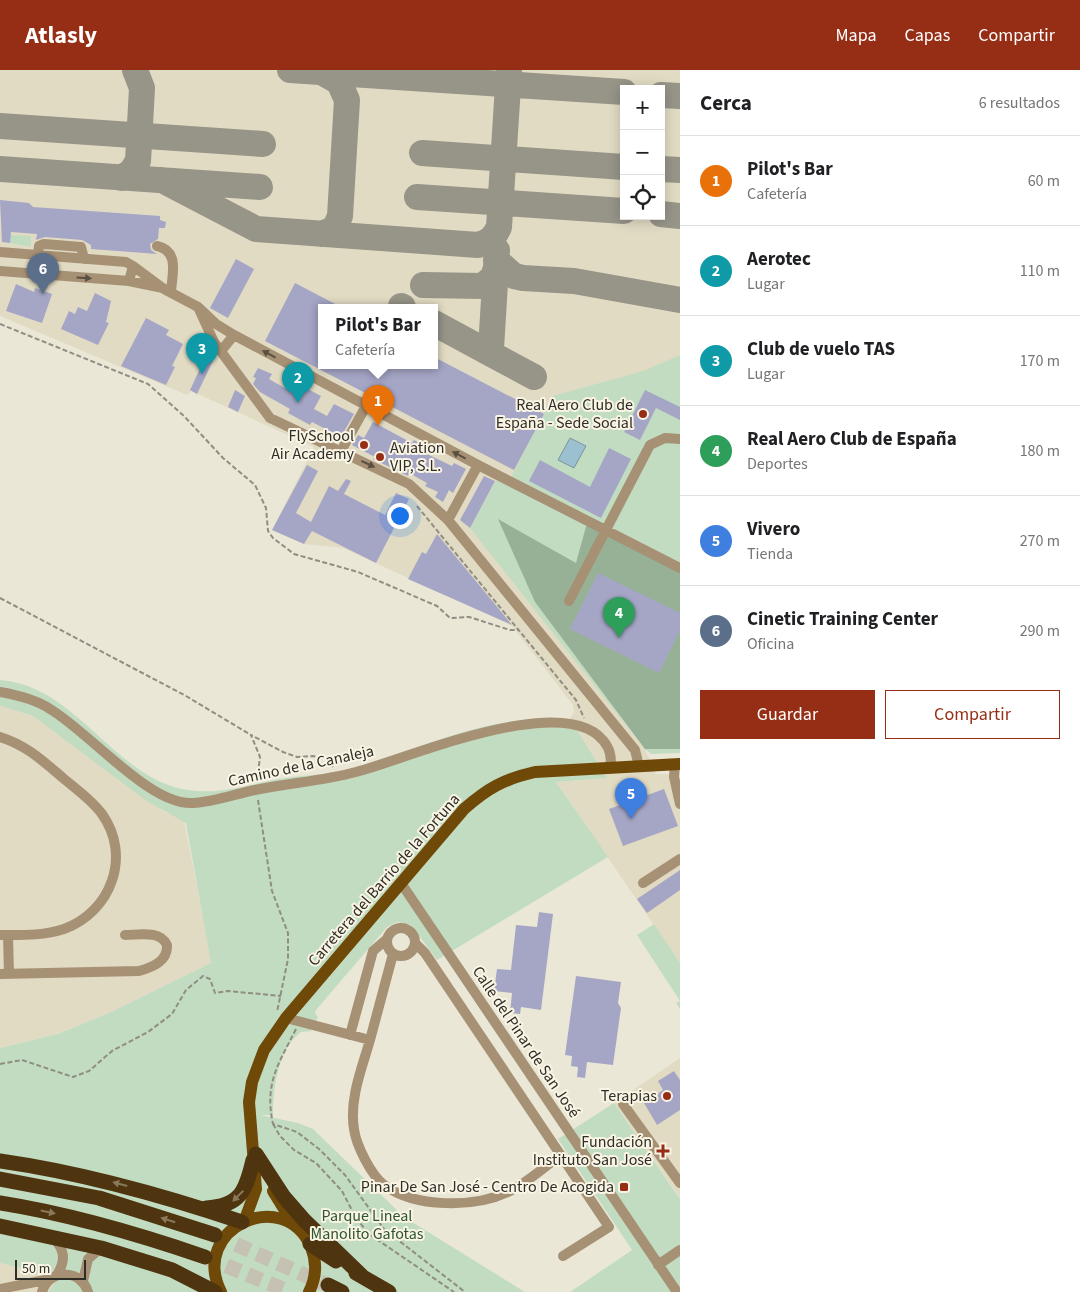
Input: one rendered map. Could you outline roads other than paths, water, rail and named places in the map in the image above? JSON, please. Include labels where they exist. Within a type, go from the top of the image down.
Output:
[{"type":"highway","points":[[201,1208],[225,1205],[237,1199],[248,1184],[255,1157]]},
{"type":"highway","points":[[255,1157],[284,1197],[304,1220],[363,1277]]},
{"type":"highway","points":[[0,1161],[100,1178],[243,1222]]},
{"type":"highway","points":[[0,1179],[99,1198],[215,1235]]},
{"type":"highway","points":[[0,1203],[101,1224],[206,1257]]},
{"type":"highway","points":[[0,1226],[101,1248],[172,1270],[215,1292]]},
{"type":"highway","points":[[310,1244],[389,1292]]},
{"type":"highway","points":[[328,1285],[342,1292]]},
{"type":"main road","name":"Carretera del Barrio de la Fortuna","points":[[243,1222],[256,1189],[255,1157],[250,1133],[249,1102],[252,1082],[264,1050],[282,1017],[401,884],[464,809],[493,786],[513,777],[535,772],[678,764]]},
{"type":"main road","name":"Carretera del Barrio de la Fortuna","points":[[255,1157],[296,1228],[310,1244]]},
{"type":"main road","points":[[221,1292],[214,1270],[216,1254],[227,1234],[243,1222],[269,1217],[283,1220],[296,1228]]},
{"type":"main road","points":[[309,1292],[315,1268],[310,1244]]},
{"type":"street","points":[[157,246],[165,248],[173,260],[168,290]]},
{"type":"street","points":[[0,252],[126,262],[198,307],[212,326],[221,351],[270,418],[410,484],[448,520],[636,750],[640,766]]},
{"type":"street","points":[[129,281],[133,266]]},
{"type":"street","points":[[0,271],[129,281],[168,290]]},
{"type":"street","points":[[212,326],[234,335],[478,465],[605,528],[680,568]]},
{"type":"street","points":[[221,351],[234,335]]},
{"type":"street","points":[[341,451],[366,406]]},
{"type":"street","points":[[569,601],[605,528],[650,445],[665,438],[680,439]]},
{"type":"street","points":[[448,520],[478,465]]},
{"type":"street","name":"Camino de la Canaleja","points":[[0,692],[24,697],[50,708],[149,788],[170,800],[191,804],[255,790],[344,775],[469,735],[498,728],[545,723],[584,727],[597,734],[607,746],[611,768]]},
{"type":"street","points":[[0,737],[32,752],[90,801],[107,823],[116,854],[112,884],[103,900],[93,912],[74,924],[54,932],[4,935],[4,974],[132,972],[151,967],[167,954],[167,945],[162,938],[150,935],[126,935]]},
{"type":"street","points":[[678,764],[674,777],[680,804]]},
{"type":"street","points":[[643,883],[680,859]]},
{"type":"street","name":"Calle del Pinar de San José","points":[[401,884],[677,1292]]},
{"type":"street","points":[[350,1035],[374,951],[395,929],[405,928],[413,934],[416,944],[425,953],[609,1227],[564,1256]]},
{"type":"street","points":[[387,939],[388,948],[393,954],[408,955],[416,944]]},
{"type":"street","points":[[393,954],[355,1093],[354,1129],[364,1159],[384,1185],[420,1201],[449,1204],[484,1199],[509,1192],[561,1155]]},
{"type":"street","points":[[282,1017],[370,1040]]},
{"type":"street","points":[[622,1104],[680,1183]]},
{"type":"street","points":[[592,1199],[606,1188]]},
{"type":"street","points":[[42,1292],[64,1262],[64,1252],[52,1236]]},
{"type":"street","points":[[83,1282],[88,1259],[101,1248]]},
{"type":"street","points":[[658,1264],[680,1250]]},
{"type":"street","points":[[5,1287],[70,1274],[83,1282],[88,1292]]},
{"type":"street","points":[[5,1287],[30,1292]]},
{"type":"water","points":[[570,438],[586,446],[574,468],[558,460]]},
{"type":"tunnel","points":[[215,1235],[327,1285]]},
{"type":"tunnel","points":[[205,1257],[290,1292]]},
{"type":"place","name":"Cinetic Training Center","points":[[43,294]]},
{"type":"place","name":"Club de vuelo TAS","points":[[202,374]]},
{"type":"place","name":"Aerotec","points":[[298,403]]},
{"type":"place","name":"Real Aero Club de España - Sede Social","points":[[643,414]]},
{"type":"place","name":"Pilot's Bar","points":[[378,426]]},
{"type":"place","name":"FlySchool Air Academy","points":[[364,445]]},
{"type":"place","name":"Aviation VIP, S.L.","points":[[380,457]]},
{"type":"place","name":"Real Aero Club de España","points":[[619,638]]},
{"type":"place","name":"Vivero","points":[[631,819]]},
{"type":"place","name":"Terapias","points":[[667,1096]]},
{"type":"place","name":"Fundación Instituto San José","points":[[663,1151]]},
{"type":"place","name":"Pinar De San José - Centro De Acogida","points":[[624,1187]]},
{"type":"park label","name":"Parque Lineal Manolito Gafotas","points":[[367,1225]]}]
